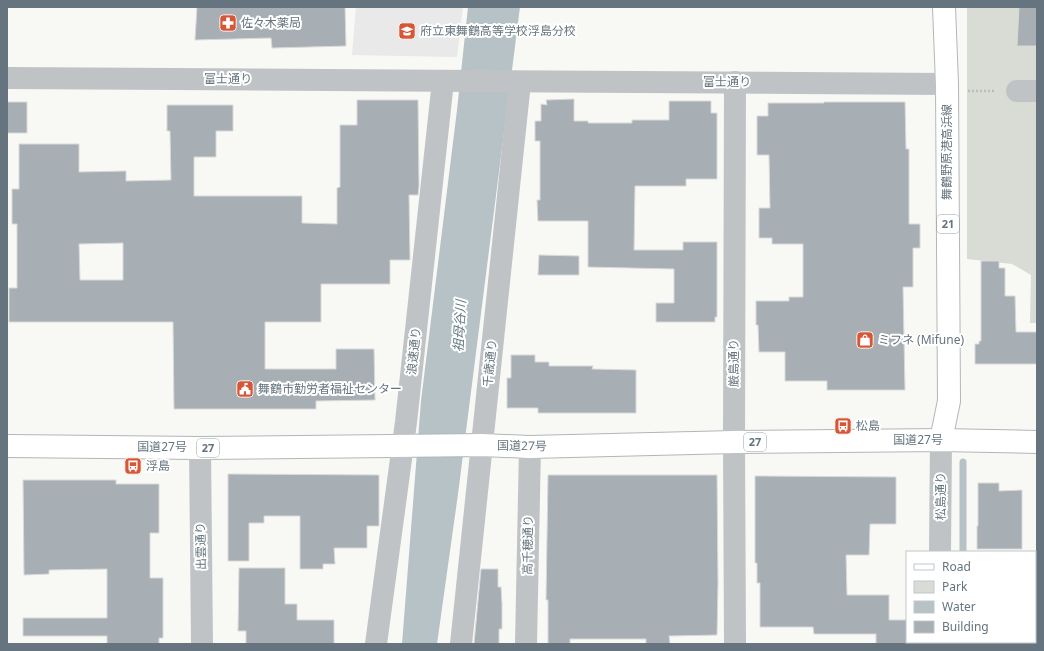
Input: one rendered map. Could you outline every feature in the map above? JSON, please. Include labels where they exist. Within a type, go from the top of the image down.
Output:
[{"type":"main road","name":"舞鶴野原港高浜線","points":[[941,440],[949,401],[956,87],[944,7]]},
{"type":"main road","name":"国道27号","points":[[7,446],[200,448],[477,445],[530,447],[734,442],[941,440],[1037,442]]},
{"type":"street","name":"富士通り","points":[[7,78],[514,82],[735,82],[956,87]]},
{"type":"street","name":"浪速通り","points":[[376,644],[405,445],[446,81]]},
{"type":"street","name":"千歳通り","points":[[461,644],[477,445],[514,82]]},
{"type":"street","name":"厳島通り","points":[[735,82],[735,644]]},
{"type":"street","name":"松島通り","points":[[940,551],[941,440]]},
{"type":"street","name":"高千穂通り","points":[[526,644],[530,447]]},
{"type":"street","name":"出雲通り","points":[[200,448],[202,644]]},
{"type":"path","points":[[956,87],[1027,91]]},
{"type":"shaded area","name":"府立東舞鶴高等学校浮島分校","points":[[356,7],[463,7],[457,57],[352,55]]},
{"type":"green space","points":[[967,7],[1037,7],[1037,323],[1030,323],[1031,275],[1012,264],[967,259]]},
{"type":"water","name":"祖母谷川","points":[[468,7],[520,7],[458,494],[437,644],[402,644],[421,401],[457,110]]},
{"type":"building","points":[[197,7],[345,7],[346,46],[272,48],[271,38],[195,40]]},
{"type":"building","points":[[1019,7],[1037,7],[1037,46],[1017,46]]},
{"type":"building","points":[[574,99],[574,121],[588,121],[588,123],[632,123],[632,120],[669,120],[669,101],[711,101],[711,113],[717,113],[717,179],[686,179],[686,186],[635,186],[634,250],[683,250],[683,242],[717,242],[717,317],[715,317],[715,322],[656,322],[656,303],[674,303],[674,269],[588,267],[588,221],[538,221],[537,200],[540,200],[540,141],[535,141],[535,121],[541,121],[541,104],[547,105],[546,100]]},
{"type":"building","points":[[357,100],[418,100],[419,186],[418,195],[409,195],[410,260],[390,260],[390,284],[321,284],[321,322],[265,322],[265,369],[336,369],[336,349],[374,349],[375,400],[316,401],[316,409],[174,409],[173,322],[9,322],[9,288],[17,288],[17,224],[12,224],[12,189],[19,189],[19,144],[79,144],[79,172],[126,171],[126,181],[171,180],[170,131],[167,131],[167,105],[233,105],[233,131],[216,131],[216,157],[194,157],[194,196],[302,196],[302,223],[337,224],[337,188],[340,187],[340,125],[357,125]],"holes":[[[123,243],[123,280],[80,280],[79,244]]]},
{"type":"building","points":[[7,102],[27,102],[27,133],[7,133]]},
{"type":"building","points":[[905,102],[906,149],[909,149],[909,224],[920,224],[920,248],[913,248],[913,287],[903,287],[905,390],[827,390],[827,381],[785,381],[785,352],[759,352],[758,325],[756,325],[756,301],[789,301],[789,297],[803,297],[803,244],[772,244],[772,238],[759,238],[759,208],[770,208],[769,155],[757,155],[757,116],[768,116],[768,103]]},
{"type":"building","points":[[539,255],[579,256],[579,275],[538,275]]},
{"type":"building","points":[[981,261],[999,261],[999,268],[1005,268],[1005,296],[1015,296],[1016,332],[1037,332],[1037,364],[975,364],[975,344],[979,344],[979,341],[981,341]]},
{"type":"building","points":[[511,355],[535,355],[535,362],[549,362],[549,366],[593,366],[592,369],[636,370],[636,413],[538,413],[538,408],[507,408],[507,378],[511,378]]},
{"type":"building","points":[[228,474],[379,475],[379,526],[367,526],[367,548],[334,548],[335,564],[323,564],[323,569],[300,569],[300,516],[264,516],[264,523],[249,523],[249,561],[228,561]]},
{"type":"building","points":[[548,475],[717,475],[717,635],[669,636],[670,644],[646,644],[646,639],[570,639],[570,644],[548,644],[548,600],[546,600]]},
{"type":"building","points":[[755,476],[896,477],[896,524],[870,524],[869,555],[846,555],[847,595],[889,595],[889,620],[906,620],[907,644],[876,644],[876,634],[814,634],[813,627],[760,627],[760,583],[757,583],[757,563],[755,563]]},
{"type":"building","points":[[23,480],[116,480],[116,484],[159,484],[159,533],[150,533],[150,578],[163,578],[163,638],[159,638],[159,644],[107,644],[107,636],[23,636],[23,618],[107,618],[107,569],[49,570],[49,574],[24,575]]},
{"type":"building","points":[[978,483],[999,483],[999,491],[1022,490],[1022,549],[977,549]]},
{"type":"building","points":[[239,568],[285,568],[285,604],[297,604],[297,620],[334,620],[334,644],[246,644],[246,631],[238,631]]},
{"type":"building","points":[[481,569],[498,569],[498,587],[501,587],[502,604],[502,629],[499,629],[499,644],[474,644]]},
{"type":"waterway","points":[[963,462],[963,551]]},
{"type":"place","name":"佐々木薬局","points":[[228,23]]},
{"type":"place","name":"府立東舞鶴高等学校浮島分校","points":[[407,31]]},
{"type":"place","name":"ミフネ (Mifune)","points":[[865,340]]},
{"type":"place","name":"舞鶴市勤労者福祉センター","points":[[245,389]]},
{"type":"place","name":"松島","points":[[843,426]]},
{"type":"place","name":"浮島","points":[[133,466]]}]
